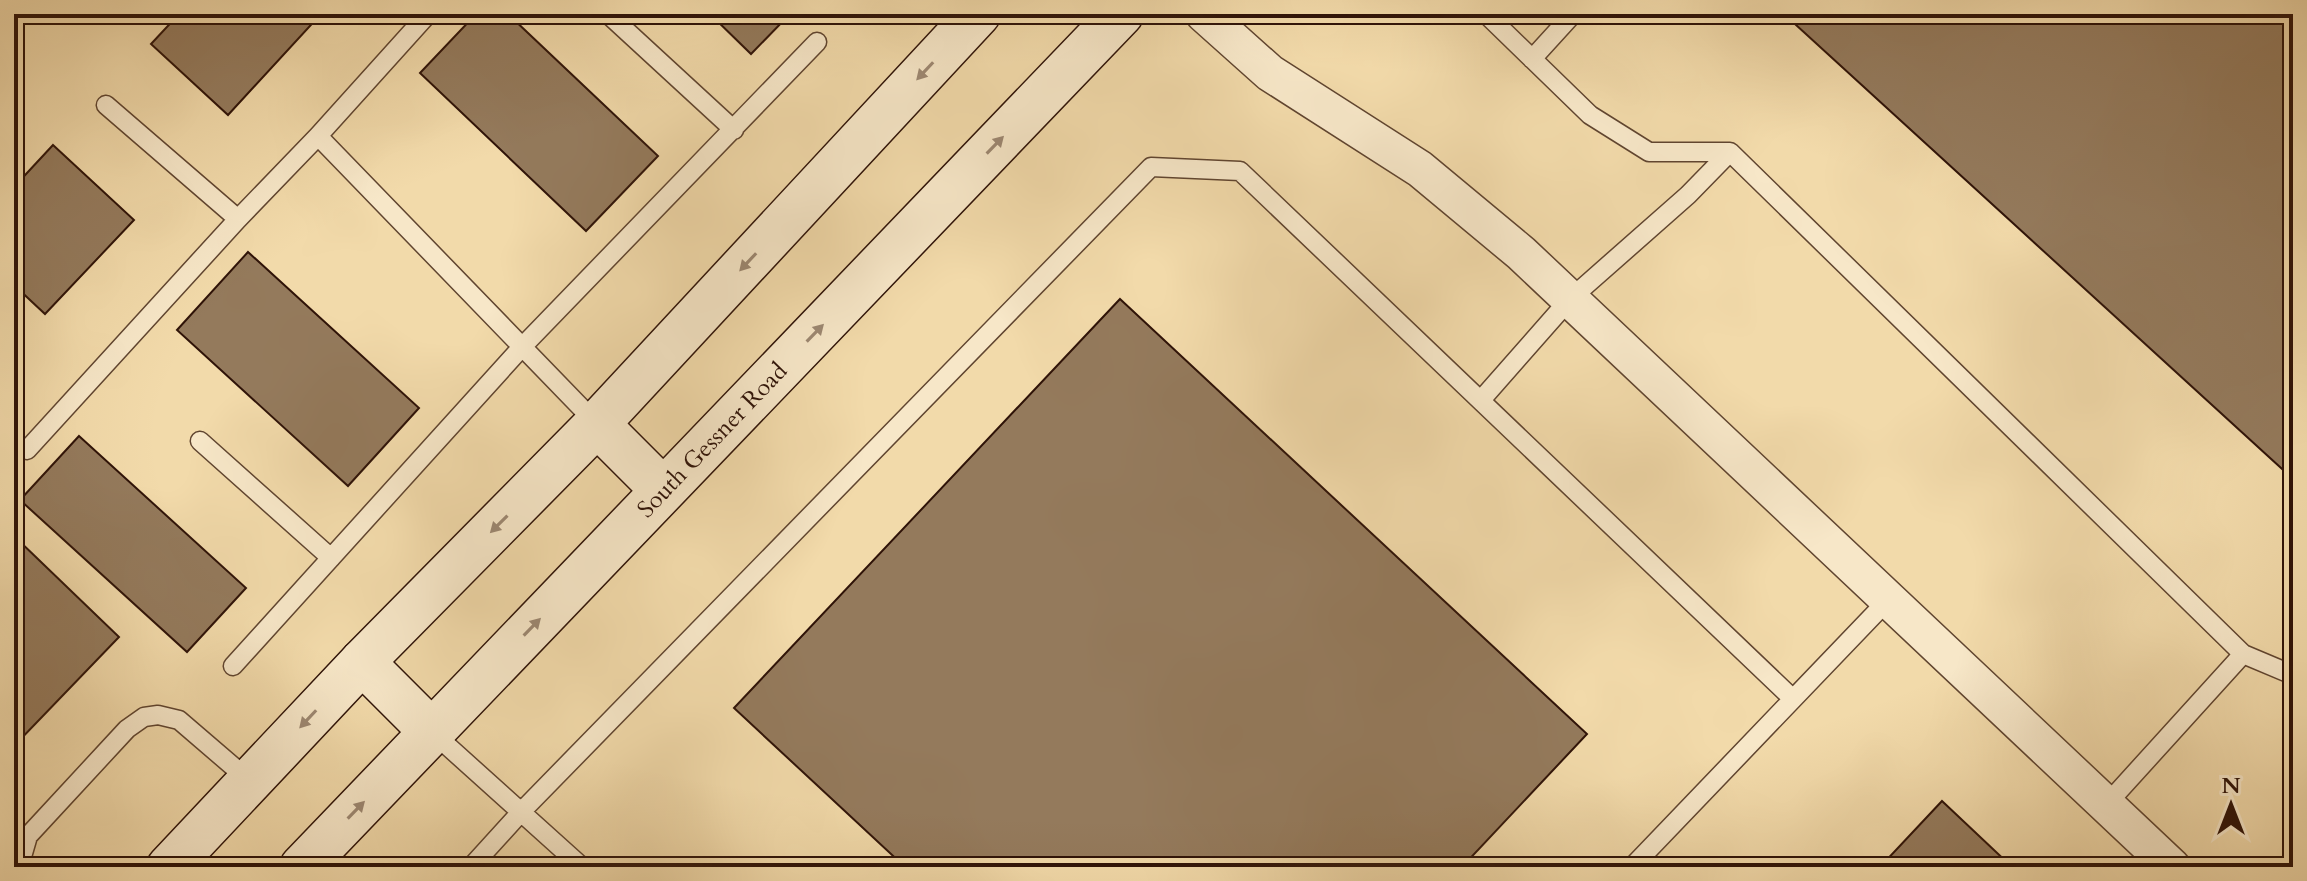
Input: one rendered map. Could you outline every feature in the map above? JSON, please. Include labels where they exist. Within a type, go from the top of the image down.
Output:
[{"type":"main road","points":[[169,867],[362,662],[597,424],[978,14]]},
{"type":"main road","name":"South Gessner Road","points":[[302,867],[1121,14]]},
{"type":"main road","points":[[597,424],[663,490]]},
{"type":"main road","points":[[362,662],[431,731]]},
{"type":"street","points":[[1204,14],[1270,73],[1420,169],[1521,253],[2172,867]]},
{"type":"lane","points":[[27,450],[428,14]]},
{"type":"lane","points":[[608,14],[734,130]]},
{"type":"lane","points":[[1486,14],[1590,115],[1649,152],[1730,152],[2243,654],[2293,675]]},
{"type":"lane","points":[[1532,59],[1573,14]]},
{"type":"lane","points":[[233,666],[522,347],[817,42]]},
{"type":"lane","points":[[106,105],[238,219]]},
{"type":"lane","points":[[318,136],[597,424]]},
{"type":"lane","points":[[1481,400],[1569,300],[1688,195],[1730,152]]},
{"type":"lane","points":[[471,867],[521,812],[1151,167],[1240,171],[1793,699]]},
{"type":"lane","points":[[200,441],[331,558]]},
{"type":"lane","points":[[1632,867],[1887,601]]},
{"type":"lane","points":[[2106,805],[2243,654]]},
{"type":"lane","points":[[19,867],[28,836],[127,729],[144,717],[158,715],[179,720],[250,781]]},
{"type":"lane","points":[[431,731],[582,867]]},
{"type":"building","points":[[179,14],[321,14],[228,115],[151,44]]},
{"type":"building","points":[[476,14],[508,14],[658,156],[586,231],[420,73]]},
{"type":"building","points":[[710,14],[790,14],[751,54]]},
{"type":"building","points":[[1784,14],[2293,14],[2293,479]]},
{"type":"building","points":[[53,145],[134,220],[45,314],[14,285],[14,187]]},
{"type":"building","points":[[248,252],[419,408],[348,486],[177,330]]},
{"type":"building","points":[[1120,299],[1587,734],[1462,867],[905,867],[734,708]]},
{"type":"building","points":[[79,436],[246,588],[187,652],[20,500]]},
{"type":"building","points":[[14,536],[119,637],[14,746]]},
{"type":"building","points":[[1942,801],[2012,867],[1880,867]]}]
